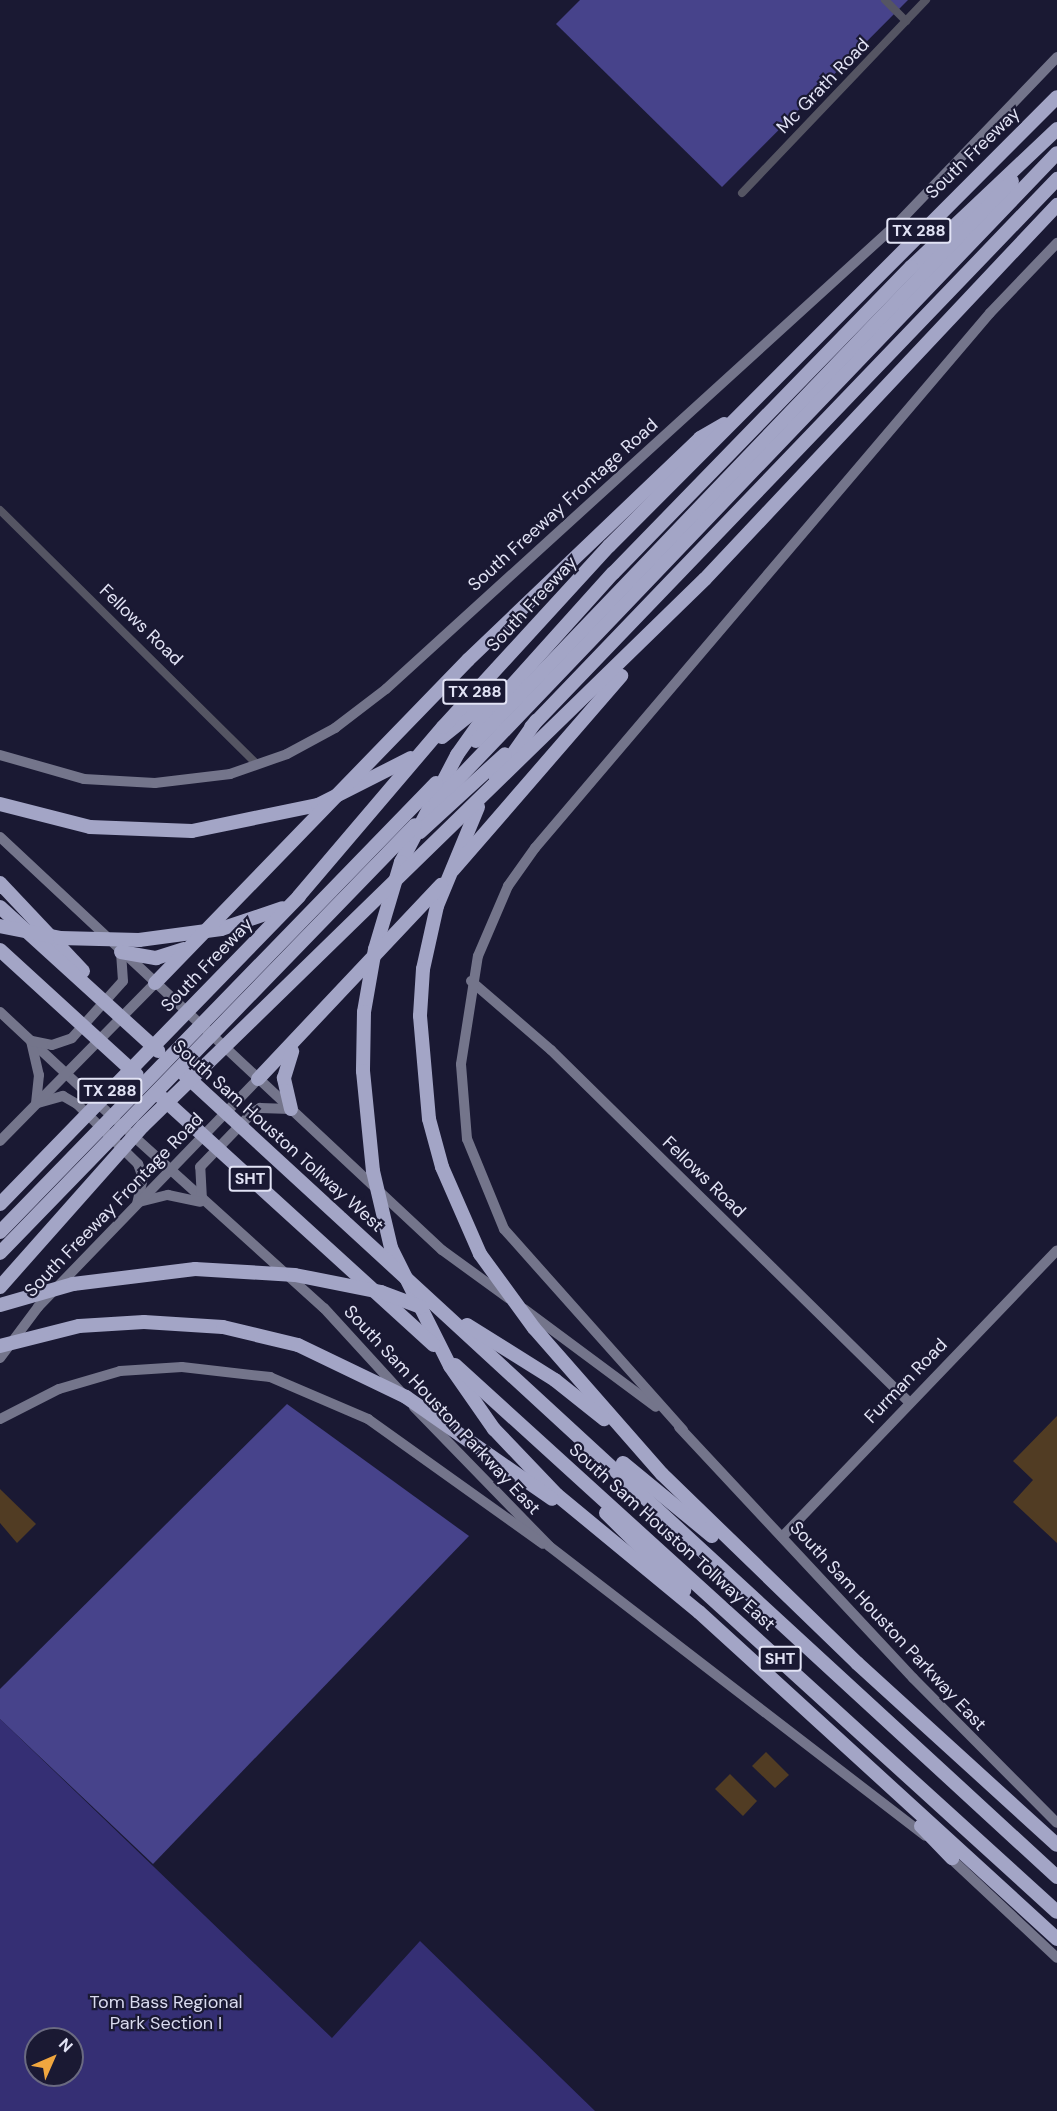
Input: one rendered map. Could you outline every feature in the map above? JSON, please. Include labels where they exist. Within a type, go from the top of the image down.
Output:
[{"type":"highway","name":"South Freeway","points":[[0,1204],[220,978],[578,581],[1057,97]]},
{"type":"highway","points":[[619,1548],[522,1461],[450,1366],[391,1248],[364,1107],[364,1012],[401,862],[457,755],[517,675],[911,267],[1057,131]]},
{"type":"highway","points":[[0,1232],[1057,131]]},
{"type":"highway","points":[[0,1253],[93,1160],[1057,153]]},
{"type":"highway","points":[[911,326],[1057,165]]},
{"type":"highway","points":[[0,926],[60,938],[139,940],[221,929],[304,901],[414,837],[536,721],[911,326],[1057,179]]},
{"type":"highway","name":"TX 288","points":[[0,1287],[101,1176],[143,1126],[256,1013],[551,734],[705,579],[1057,205]]},
{"type":"highway","points":[[155,983],[468,660],[700,438],[739,416]]},
{"type":"highway","points":[[258,1079],[417,912],[705,579]]},
{"type":"highway","points":[[0,804],[51,819],[126,830],[192,831],[264,820],[318,805],[393,769],[439,740],[517,675]]},
{"type":"highway","points":[[536,721],[470,822],[437,906],[423,969],[422,1069],[442,1167],[480,1254],[534,1328],[629,1440],[857,1663],[1057,1845]]},
{"type":"highway","points":[[0,883],[250,1135]]},
{"type":"highway","name":"South Sam Houston Tollway West","points":[[0,907],[533,1392]]},
{"type":"highway","points":[[121,952],[156,958],[186,949]]},
{"type":"highway","name":"SHT","points":[[0,950],[501,1407]]},
{"type":"highway","points":[[291,1110],[285,1066],[300,1035]]},
{"type":"highway","points":[[0,1305],[73,1284],[195,1269],[294,1275],[381,1292],[495,1340],[629,1440]]},
{"type":"highway","points":[[0,1346],[79,1326],[144,1322],[223,1327],[298,1345],[367,1374],[438,1417],[619,1548],[699,1612],[1057,1939]]},
{"type":"highway","points":[[533,1392],[690,1517],[1057,1834]]},
{"type":"highway","name":"South Sam Houston Tollway East","points":[[533,1392],[1057,1877]]},
{"type":"highway","points":[[501,1407],[952,1858]]},
{"type":"highway","name":"South Sam Houston Tollway East","points":[[501,1407],[1057,1912]]},
{"type":"main road","name":"South Freeway Frontage Road","points":[[0,755],[84,779],[155,783],[230,774],[321,737],[386,689],[898,223],[1057,57]]},
{"type":"main road","points":[[683,1430],[504,1229],[467,1139],[461,1064],[471,981],[496,908],[535,848],[990,313],[1057,243]]},
{"type":"main road","name":"South Sam Houston Parkway East","points":[[0,837],[442,1250],[632,1386],[683,1430],[782,1538],[1057,1823]]},
{"type":"main road","points":[[36,1103],[39,1075],[31,1041],[52,1045],[72,1038],[123,981],[121,952]]},
{"type":"main road","name":"Fellows Road","points":[[471,981],[551,1050],[909,1402]]},
{"type":"main road","points":[[0,1141],[155,983]]},
{"type":"main road","name":"South Sam Houston Parkway East","points":[[0,1012],[203,1203],[324,1308],[477,1476],[549,1546],[952,1858],[1057,1958]]},
{"type":"main road","name":"South Freeway Frontage Road","points":[[0,1358],[38,1307],[258,1079]]},
{"type":"main road","points":[[36,1103],[63,1096],[77,1104],[130,1157],[143,1178],[137,1203],[168,1195],[203,1203],[196,1174],[200,1167],[260,1108],[291,1110]]},
{"type":"main road","name":"Furman Road","points":[[782,1538],[909,1402],[1057,1250]]},
{"type":"main road","points":[[0,1419],[59,1389],[120,1371],[182,1367],[270,1377],[368,1419],[523,1533],[549,1546]]},
{"type":"street","points":[[885,0],[906,21]]},
{"type":"street","name":"Mc Grath Road","points":[[742,193],[926,0]]},
{"type":"street","name":"Fellows Road","points":[[0,510],[257,764]]},
{"type":"green space","name":"Tom Bass Regional Park Section I","points":[[0,1719],[332,2038],[420,1941],[595,2111],[0,2111]]},
{"type":"shaded area","points":[[580,0],[908,0],[722,187],[556,24]]},
{"type":"shaded area","points":[[287,1404],[469,1536],[153,1864],[0,1719],[0,1689]]},
{"type":"building","points":[[1057,1416],[1057,1543],[1013,1502],[1033,1480],[1013,1461]]},
{"type":"building","points":[[0,1489],[36,1524],[17,1543],[0,1523]]},
{"type":"building","points":[[766,1752],[789,1775],[775,1788],[752,1766]]},
{"type":"building","points":[[730,1774],[757,1801],[743,1816],[715,1789]]}]
